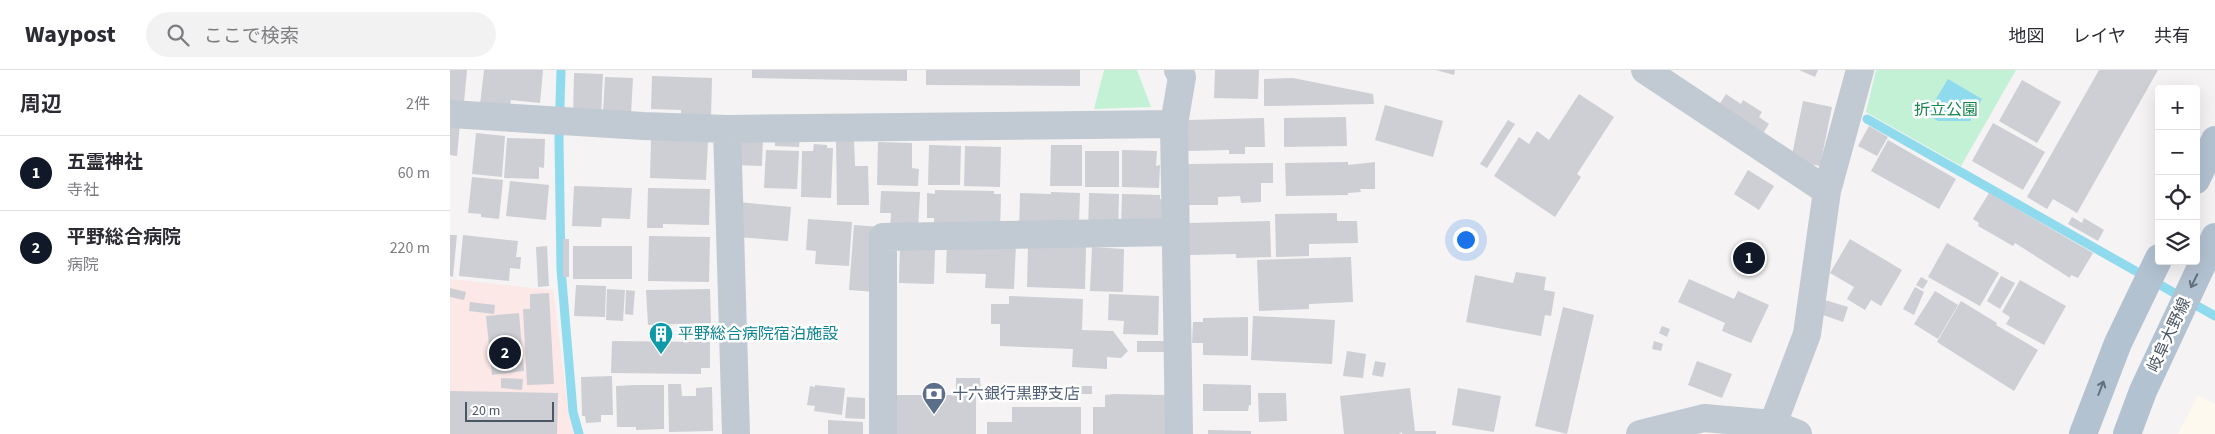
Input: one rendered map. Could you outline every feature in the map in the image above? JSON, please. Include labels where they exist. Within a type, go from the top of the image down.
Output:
[{"type":"main road","points":[[2198,175],[2215,140]]},
{"type":"main road","name":"岐阜大野線","points":[[2127,434],[2143,392],[2215,237]]},
{"type":"main road","points":[[2083,434],[2118,344],[2156,265]]},
{"type":"street","points":[[1178,70],[1182,77],[1174,124],[1179,434]]},
{"type":"street","points":[[1645,70],[1827,191]]},
{"type":"street","points":[[1772,424],[1807,334],[1827,191],[1860,70]]},
{"type":"street","points":[[450,114],[642,126],[727,128],[1174,124]]},
{"type":"street","points":[[727,128],[736,434]]},
{"type":"street","points":[[883,434],[883,238],[1176,232]]},
{"type":"street","points":[[1640,434],[1704,418],[1772,424],[1798,434]]},
{"type":"shaded area","points":[[450,279],[553,290],[569,416],[574,434],[450,434]]},
{"type":"shaded area","points":[[2198,395],[2215,404],[2215,434],[2178,434]]},
{"type":"green space","points":[[1104,70],[1137,70],[1151,107],[1094,109]]},
{"type":"green space","name":"折立公園","points":[[1876,70],[2016,70],[1961,166],[1866,112]]},
{"type":"water","points":[[1948,79],[1982,99],[1970,121],[1938,121],[1927,114]]},
{"type":"building","points":[[450,70],[467,70],[464,102],[450,101]]},
{"type":"building","points":[[484,70],[543,70],[540,103],[511,100],[510,108],[480,105]]},
{"type":"building","points":[[752,70],[907,70],[907,81],[752,78]]},
{"type":"building","points":[[926,70],[1080,70],[1080,86],[926,85]]},
{"type":"building","points":[[1215,70],[1259,70],[1258,99],[1214,98]]},
{"type":"building","points":[[1436,70],[1455,70],[1454,75]]},
{"type":"building","points":[[1799,70],[1818,70],[1815,77]]},
{"type":"building","points":[[2099,70],[2158,70],[2077,213],[2053,199],[2047,209],[2027,197]]},
{"type":"building","points":[[574,73],[603,74],[601,117],[573,116]]},
{"type":"building","points":[[652,76],[712,78],[711,118],[681,118],[681,110],[651,109]]},
{"type":"building","points":[[605,77],[633,78],[631,114],[603,113]]},
{"type":"building","points":[[1293,78],[1373,94],[1374,104],[1264,106],[1264,79]]},
{"type":"building","points":[[2022,80],[2061,102],[2037,143],[1999,121]]},
{"type":"building","points":[[1579,94],[1614,117],[1577,174],[1581,177],[1555,217],[1494,176],[1519,137],[1529,144],[1537,131],[1549,140]]},
{"type":"building","points":[[1726,94],[1741,104],[1743,100],[1762,112],[1759,117],[1769,124],[1751,152],[1707,124]]},
{"type":"building","points":[[1803,101],[1832,107],[1820,166],[1791,160]]},
{"type":"building","points":[[1385,105],[1443,121],[1433,157],[1375,140]]},
{"type":"building","points":[[1346,117],[1347,146],[1284,147],[1284,118]]},
{"type":"building","points":[[1264,118],[1265,147],[1245,147],[1245,154],[1229,154],[1229,150],[1188,151],[1188,120]]},
{"type":"building","points":[[1508,120],[1515,124],[1487,168],[1480,164]]},
{"type":"building","points":[[450,122],[460,123],[457,156],[450,155]]},
{"type":"building","points":[[1993,123],[2045,152],[2023,190],[1972,161]]},
{"type":"building","points":[[1869,126],[1888,137],[1877,156],[1858,146]]},
{"type":"building","points":[[476,133],[505,136],[502,177],[472,174]]},
{"type":"building","points":[[734,135],[763,136],[762,166],[734,165]]},
{"type":"building","points":[[775,136],[800,137],[799,147],[775,146]]},
{"type":"building","points":[[507,138],[545,139],[544,168],[539,167],[539,179],[504,178]]},
{"type":"building","points":[[836,138],[854,138],[855,166],[868,166],[869,205],[837,205]]},
{"type":"building","points":[[651,139],[708,142],[706,180],[650,178]]},
{"type":"building","points":[[1888,140],[1956,179],[1939,209],[1871,171]]},
{"type":"building","points":[[878,142],[912,143],[912,168],[919,169],[918,186],[877,185]]},
{"type":"building","points":[[814,144],[827,145],[827,148],[833,148],[831,198],[801,197],[802,151],[813,151]]},
{"type":"building","points":[[929,145],[961,146],[960,185],[928,185]]},
{"type":"building","points":[[1051,145],[1082,145],[1082,186],[1050,186]]},
{"type":"building","points":[[965,146],[1001,147],[1000,187],[964,186]]},
{"type":"building","points":[[766,150],[799,151],[797,189],[764,188]]},
{"type":"building","points":[[1122,150],[1157,151],[1156,166],[1160,165],[1159,188],[1122,187]]},
{"type":"building","points":[[1085,151],[1119,151],[1119,187],[1085,187]]},
{"type":"building","points":[[1348,162],[1348,165],[1375,162],[1375,189],[1360,189],[1361,192],[1348,193],[1348,195],[1286,196],[1285,163]]},
{"type":"building","points":[[1273,163],[1273,183],[1261,183],[1261,202],[1241,203],[1240,196],[1218,197],[1218,205],[1188,205],[1188,164]]},
{"type":"building","points":[[1748,170],[1774,186],[1759,210],[1734,194]]},
{"type":"building","points":[[472,177],[503,180],[499,219],[468,213]]},
{"type":"building","points":[[510,181],[549,185],[546,220],[506,216]]},
{"type":"building","points":[[574,186],[632,188],[630,219],[602,218],[601,227],[572,226]]},
{"type":"building","points":[[648,188],[710,189],[709,225],[663,224],[663,228],[647,228]]},
{"type":"building","points":[[935,190],[994,191],[994,194],[1001,194],[1000,233],[934,228],[934,218],[927,218],[927,193],[935,194]]},
{"type":"building","points":[[881,191],[920,192],[918,230],[890,229],[891,213],[880,213]]},
{"type":"building","points":[[1051,192],[1080,193],[1079,225],[1019,233],[1020,193],[1051,194]]},
{"type":"building","points":[[1089,193],[1119,194],[1118,236],[1088,235]]},
{"type":"building","points":[[1989,193],[2093,253],[2078,278],[2071,275],[2070,278],[2015,243],[2013,246],[1978,226],[1979,223],[1973,219]]},
{"type":"building","points":[[1122,194],[1160,195],[1160,199],[1163,200],[1162,225],[1121,228]]},
{"type":"building","points":[[739,202],[791,207],[788,241],[737,237]]},
{"type":"building","points":[[1337,213],[1337,221],[1357,221],[1358,243],[1309,244],[1309,256],[1276,257],[1275,214]]},
{"type":"building","points":[[2072,217],[2082,223],[2084,218],[2104,230],[2098,241],[2068,224]]},
{"type":"building","points":[[808,219],[852,222],[849,266],[815,264],[816,251],[806,250]]},
{"type":"building","points":[[1270,221],[1271,257],[1236,258],[1236,254],[1190,255],[1189,223]]},
{"type":"building","points":[[854,225],[882,227],[876,292],[849,290]]},
{"type":"building","points":[[450,235],[457,235],[453,277],[450,276]]},
{"type":"building","points":[[463,235],[518,241],[516,257],[521,257],[520,269],[510,268],[509,281],[459,276]]},
{"type":"building","points":[[649,236],[710,237],[709,282],[648,281]]},
{"type":"building","points":[[563,239],[569,239],[569,277],[563,277]]},
{"type":"building","points":[[1850,239],[1902,270],[1881,306],[1871,300],[1865,310],[1847,299],[1854,287],[1830,273]]},
{"type":"building","points":[[900,241],[935,250],[934,284],[899,283]]},
{"type":"building","points":[[947,242],[1016,244],[1014,289],[985,288],[986,274],[946,273]]},
{"type":"building","points":[[1947,243],[1999,273],[1980,306],[1928,277]]},
{"type":"building","points":[[1028,245],[1086,247],[1085,289],[1027,287]]},
{"type":"building","points":[[547,246],[549,286],[538,287],[536,247]]},
{"type":"building","points":[[573,246],[632,246],[632,279],[573,279]]},
{"type":"building","points":[[1092,247],[1124,249],[1123,292],[1090,291]]},
{"type":"building","points":[[1351,257],[1353,302],[1309,304],[1309,309],[1259,311],[1257,260]]},
{"type":"building","points":[[1516,272],[1546,277],[1544,290],[1555,292],[1551,316],[1545,315],[1541,336],[1466,322],[1475,275],[1513,283]]},
{"type":"building","points":[[2001,276],[2015,283],[2000,309],[1987,301]]},
{"type":"building","points":[[1921,277],[1928,281],[1923,289],[1916,285]]},
{"type":"building","points":[[1689,279],[1734,299],[1738,291],[1769,305],[1751,343],[1722,331],[1725,323],[1678,302]]},
{"type":"building","points":[[2020,280],[2066,306],[2044,345],[2006,324],[2010,317],[2002,312]]},
{"type":"building","points":[[576,285],[606,286],[605,317],[574,316]]},
{"type":"building","points":[[1915,287],[1924,292],[1914,315],[1903,309]]},
{"type":"building","points":[[450,288],[466,292],[464,300],[450,297]]},
{"type":"building","points":[[607,289],[625,290],[623,321],[606,320]]},
{"type":"building","points":[[710,289],[711,323],[648,325],[646,290]]},
{"type":"building","points":[[626,290],[635,291],[633,315],[625,314]]},
{"type":"building","points":[[1935,291],[1958,305],[1938,339],[1914,324]]},
{"type":"building","points":[[549,293],[554,384],[527,385],[523,309],[530,309],[530,294]]},
{"type":"building","points":[[1109,294],[1159,296],[1158,335],[1123,334],[1124,321],[1108,320]]},
{"type":"building","points":[[1009,296],[1083,299],[1082,330],[1113,331],[1128,351],[1121,358],[1107,357],[1107,369],[1072,367],[1073,349],[1000,346],[1000,324],[991,324],[991,304],[1009,304]]},
{"type":"building","points":[[1825,300],[1848,307],[1843,322],[1820,314]]},
{"type":"building","points":[[1961,301],[2038,350],[2014,391],[1937,342]]},
{"type":"building","points":[[470,302],[495,305],[494,314],[469,311]]},
{"type":"building","points":[[1563,307],[1594,315],[1567,434],[1535,426]]},
{"type":"building","points":[[519,313],[524,371],[492,375],[486,316]]},
{"type":"building","points":[[1253,316],[1335,320],[1332,364],[1251,360]]},
{"type":"building","points":[[1248,317],[1248,356],[1203,355],[1203,343],[1192,343],[1193,322],[1203,322],[1203,318]]},
{"type":"building","points":[[1662,326],[1670,329],[1667,337],[1659,333]]},
{"type":"building","name":"平野総合病院宿泊施設","points":[[612,341],[710,342],[710,368],[701,368],[701,374],[611,373]]},
{"type":"building","points":[[1137,341],[1164,341],[1164,352],[1137,352]]},
{"type":"building","points":[[1654,341],[1663,344],[1661,351],[1652,349]]},
{"type":"building","points":[[1347,351],[1366,354],[1363,378],[1343,376]]},
{"type":"building","points":[[1375,361],[1386,363],[1383,377],[1372,375]]},
{"type":"building","points":[[1697,361],[1732,374],[1722,398],[1688,385]]},
{"type":"building","points":[[612,376],[613,415],[601,415],[601,422],[586,423],[585,416],[582,416],[581,377]]},
{"type":"building","points":[[501,378],[523,379],[522,390],[501,388]]},
{"type":"building","name":"十六銀行黒野支店","points":[[956,378],[980,378],[981,395],[976,395],[976,434],[891,434],[891,395],[956,395]]},
{"type":"building","points":[[668,384],[681,384],[682,396],[696,396],[696,388],[712,387],[713,431],[669,432]]},
{"type":"building","points":[[1203,384],[1251,385],[1251,405],[1249,405],[1248,411],[1203,411]]},
{"type":"building","points":[[664,385],[664,429],[636,430],[636,427],[617,427],[616,386]]},
{"type":"building","points":[[815,385],[845,388],[842,415],[814,411],[815,406],[807,405],[810,386],[815,387]]},
{"type":"building","points":[[987,385],[1010,385],[1009,395],[987,395]]},
{"type":"building","points":[[1030,386],[1050,386],[1050,395],[1030,394]]},
{"type":"building","points":[[1062,386],[1092,386],[1092,394],[1063,394]]},
{"type":"building","points":[[1410,388],[1415,431],[1436,431],[1436,434],[1402,434],[1402,432],[1399,434],[1344,434],[1340,396]]},
{"type":"building","points":[[1458,388],[1501,396],[1494,432],[1452,425]]},
{"type":"building","points":[[450,391],[558,393],[557,434],[450,434]]},
{"type":"building","points":[[1258,393],[1286,393],[1287,421],[1259,422]]},
{"type":"building","points":[[1105,395],[1165,395],[1165,434],[1093,434],[1093,407],[1105,407]]},
{"type":"building","points":[[847,397],[865,398],[865,419],[845,418]]},
{"type":"building","points":[[1012,407],[1081,407],[1081,434],[987,434],[987,422],[1012,422]]},
{"type":"building","points":[[828,420],[863,422],[863,434],[828,434]]},
{"type":"building","points":[[1208,430],[1251,431],[1251,434],[1208,434]]},
{"type":"waterway","points":[[561,70],[559,140],[561,269],[573,412],[579,434]]},
{"type":"waterway","points":[[1867,119],[2215,316]]},
{"type":"place","name":"五霊神社","points":[[1749,258]]},
{"type":"place","name":"平野総合病院","points":[[505,353]]},
{"type":"place","name":"平野総合病院宿泊施設","points":[[661,355]]},
{"type":"place","name":"十六銀行黒野支店","points":[[934,415]]}]
